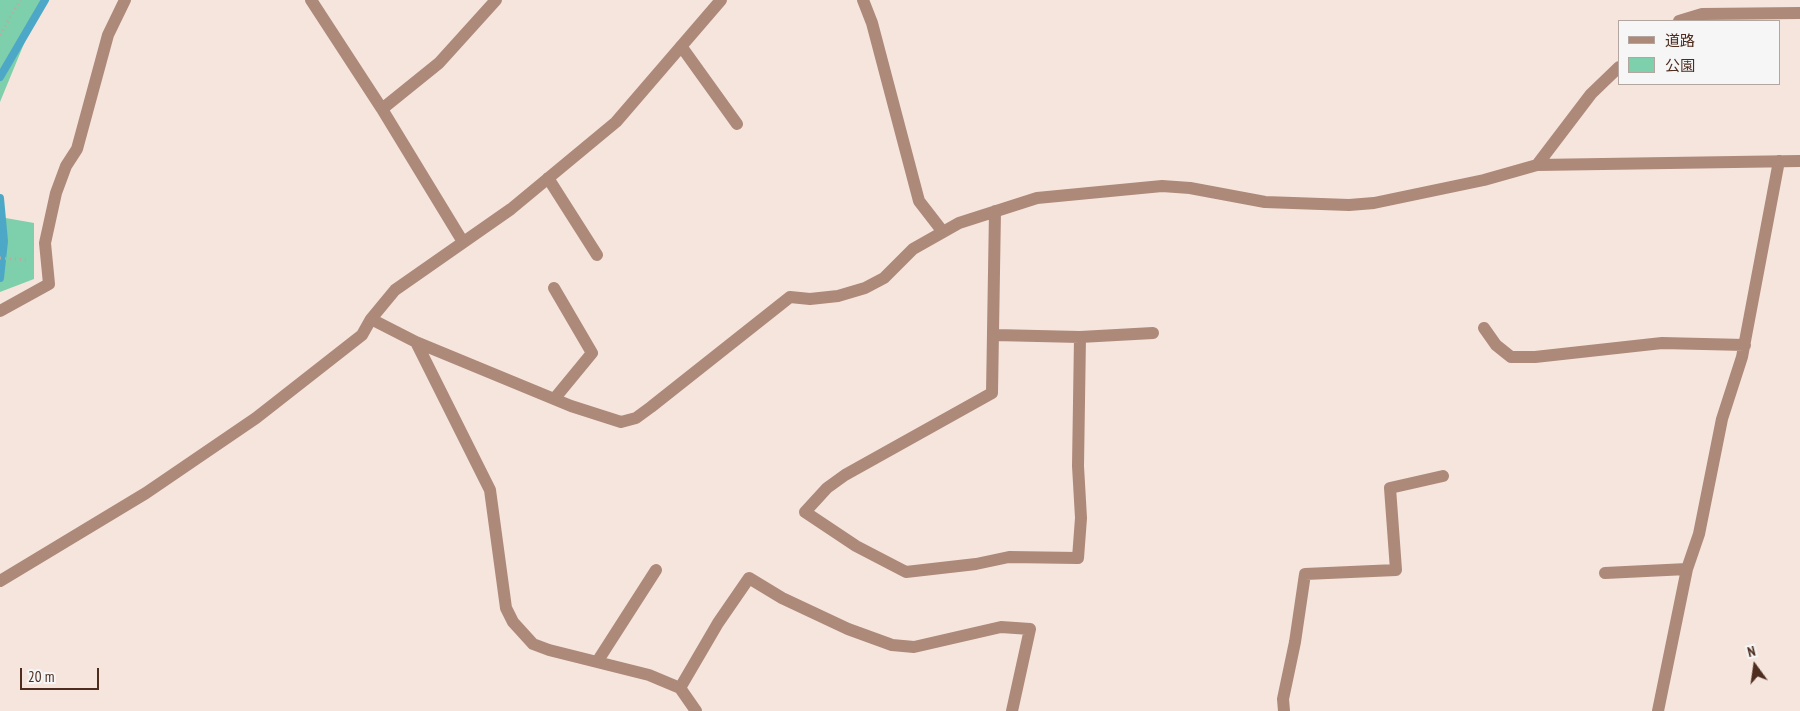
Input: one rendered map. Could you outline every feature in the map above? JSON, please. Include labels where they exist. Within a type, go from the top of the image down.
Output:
[{"type":"street","points":[[0,311],[49,284],[44,243],[56,193],[66,166],[77,150],[108,35],[125,0]]},
{"type":"street","points":[[311,0],[382,109],[463,242]]},
{"type":"street","points":[[382,109],[439,63],[496,0]]},
{"type":"street","points":[[0,581],[146,493],[256,418],[362,335],[370,319],[395,290],[511,209],[616,122],[721,0]]},
{"type":"street","points":[[863,0],[872,23],[919,201],[943,232]]},
{"type":"street","points":[[1682,20],[1702,14],[1800,13]]},
{"type":"street","points":[[681,46],[737,124]]},
{"type":"street","points":[[1537,165],[1591,94],[1618,68]]},
{"type":"street","points":[[1658,711],[1687,569],[1699,534],[1722,419],[1745,345],[1779,161]]},
{"type":"street","points":[[370,319],[416,342],[572,406],[621,422],[636,418],[651,407],[790,297],[810,299],[838,296],[865,288],[884,278],[913,249],[943,232],[995,210],[1037,198],[1162,186],[1190,188],[1265,202],[1349,205],[1374,203],[1484,180],[1537,165],[1800,161]]},
{"type":"street","points":[[548,178],[597,255]]},
{"type":"street","points":[[995,210],[995,335],[992,393],[845,474],[827,488],[805,512],[856,546],[906,572],[967,566],[1009,557],[1078,558],[1081,518],[1078,457],[1080,336]]},
{"type":"street","points":[[554,288],[592,353],[555,398]]},
{"type":"street","points":[[1484,328],[1496,345],[1511,357],[1535,357],[1662,343],[1745,345]]},
{"type":"street","points":[[995,335],[1080,336],[1153,333]]},
{"type":"street","points":[[416,342],[490,490],[506,608],[513,622],[533,644],[548,650],[649,674],[680,688],[696,711]]},
{"type":"street","points":[[1284,711],[1283,699],[1296,642],[1305,574],[1396,570],[1390,488],[1443,476]]},
{"type":"street","points":[[1605,573],[1687,569]]},
{"type":"street","points":[[597,662],[656,570]]},
{"type":"street","points":[[680,688],[718,623],[749,578],[782,598],[848,629],[892,645],[922,646],[1001,627],[1030,629],[1012,711]]},
{"type":"path","points":[[0,35],[20,0]]},
{"type":"path","points":[[0,258],[18,260]]},
{"type":"green space","points":[[0,0],[42,0],[0,102]]},
{"type":"green space","points":[[0,217],[34,223],[34,279],[0,292]]},
{"type":"waterway","points":[[0,77],[45,0]]},
{"type":"waterway","points":[[0,198],[4,241],[0,278]]}]
